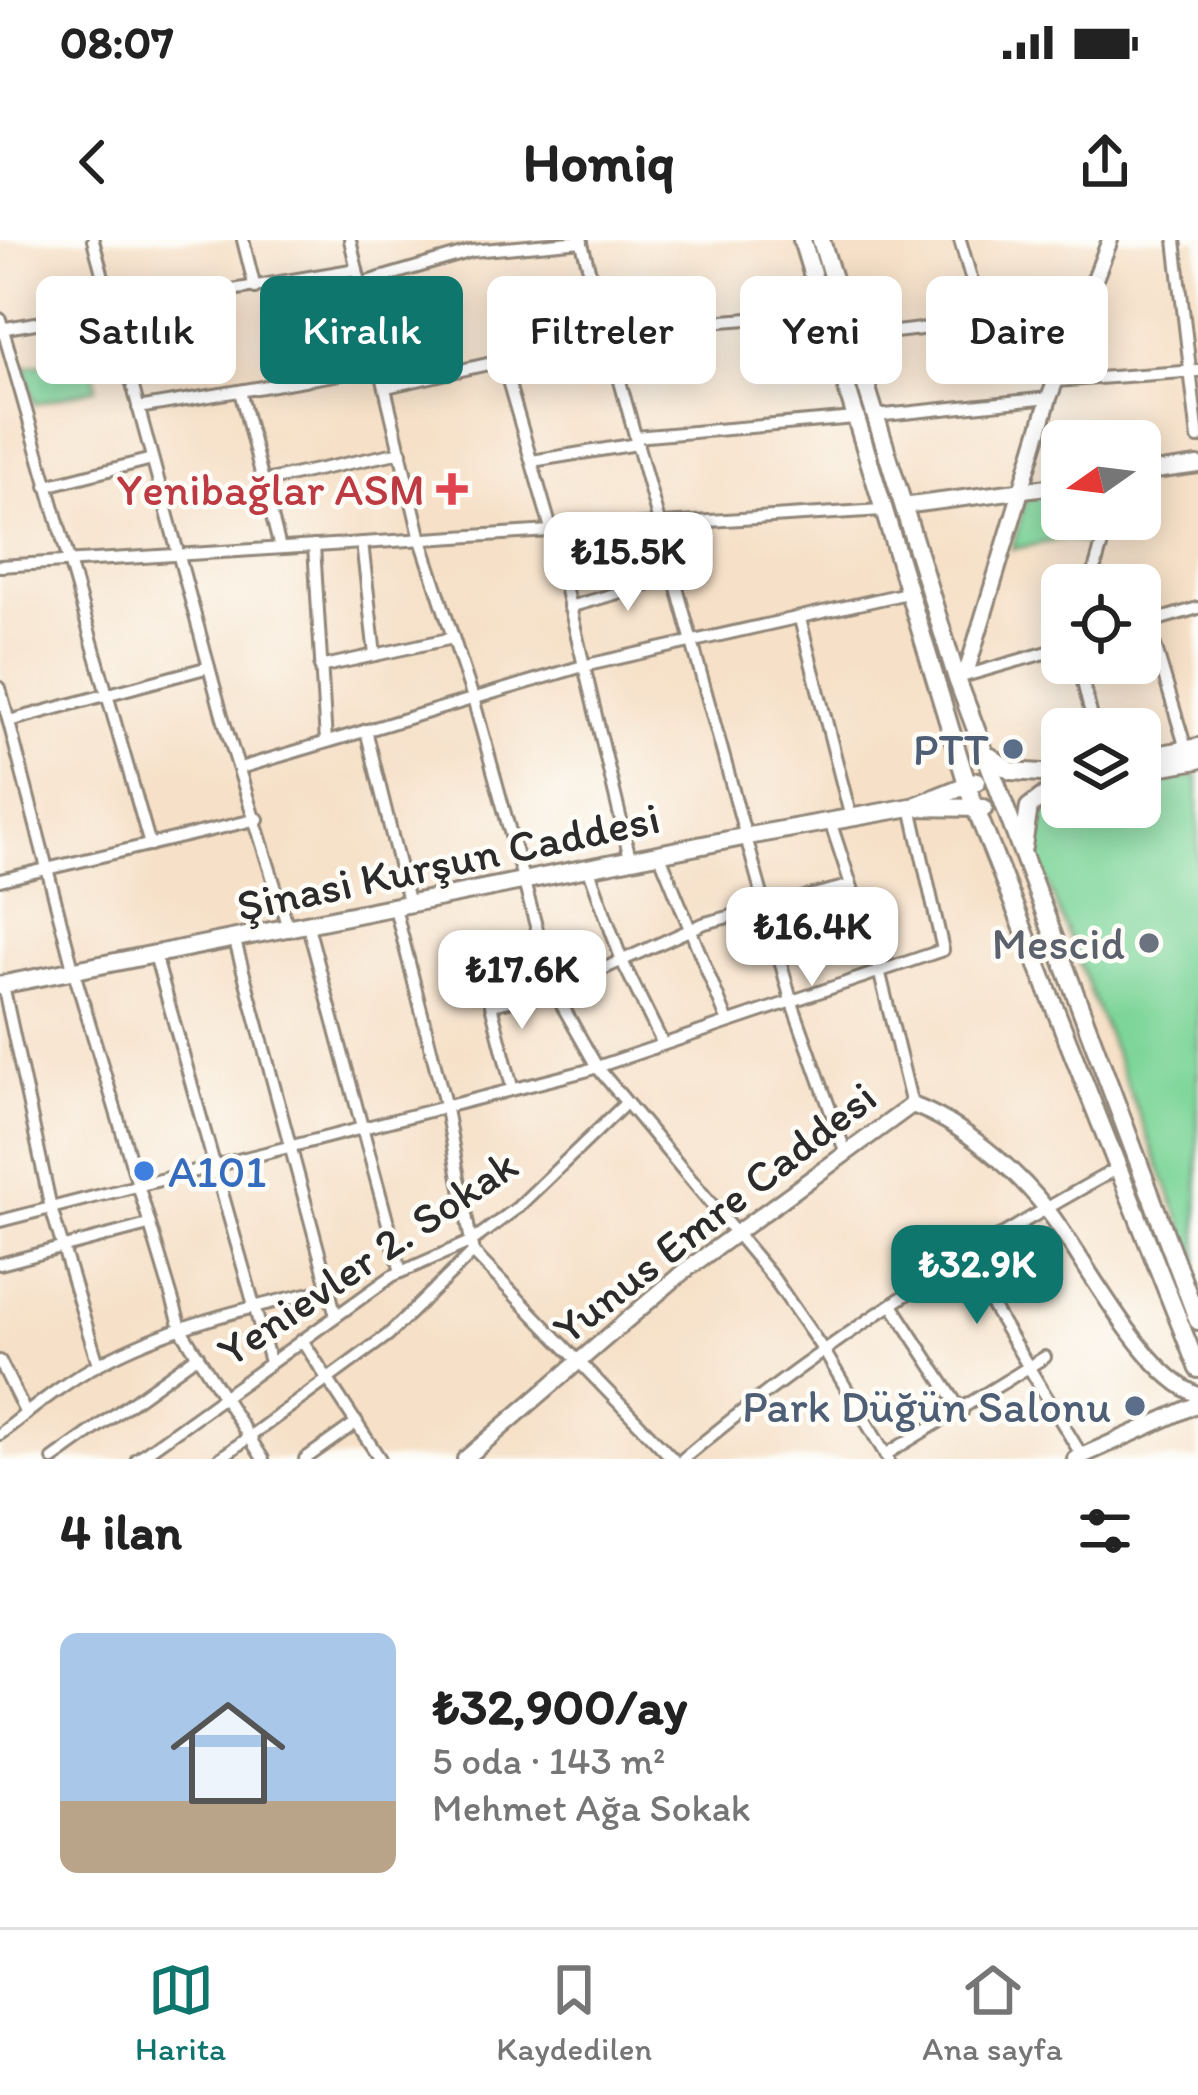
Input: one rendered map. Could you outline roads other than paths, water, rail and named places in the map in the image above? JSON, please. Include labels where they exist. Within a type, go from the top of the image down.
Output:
[{"type":"main road","points":[[802,240],[813,276]]},
{"type":"main road","points":[[821,240],[832,276]]},
{"type":"main road","points":[[845,384],[954,735],[1026,872],[1198,1321]]},
{"type":"main road","points":[[864,384],[982,745],[992,848],[1198,1369]]},
{"type":"main road","points":[[954,735],[951,770],[924,805],[970,822],[992,848]]},
{"type":"main road","points":[[982,745],[1011,771],[1041,776]]},
{"type":"main road","points":[[1161,756],[1193,754]]},
{"type":"main road","points":[[1161,764],[1193,754]]},
{"type":"main road","name":"Şinasi Kurşun Caddesi","points":[[1,985],[289,931],[630,858],[1041,783]]},
{"type":"main road","points":[[1026,872],[1025,817],[1041,795]]},
{"type":"street","points":[[93,240],[101,276]]},
{"type":"street","points":[[243,240],[255,288]]},
{"type":"street","points":[[350,240],[358,276]]},
{"type":"street","points":[[383,276],[471,246],[582,240],[591,276]]},
{"type":"street","points":[[960,240],[971,276]]},
{"type":"street","points":[[1095,276],[1110,240]]},
{"type":"street","points":[[1175,240],[1194,372],[1198,438]]},
{"type":"street","points":[[236,291],[357,269]]},
{"type":"street","points":[[36,321],[1,326],[150,845]]},
{"type":"street","points":[[386,387],[487,364]]},
{"type":"street","points":[[1108,378],[1194,372]]},
{"type":"street","points":[[131,384],[289,931]]},
{"type":"street","points":[[138,408],[283,384]]},
{"type":"street","points":[[385,384],[422,540],[473,698],[554,992],[597,1067],[737,1232],[826,1354],[886,1457],[1045,1358]]},
{"type":"street","points":[[509,384],[552,532],[630,858]]},
{"type":"street","points":[[620,384],[790,1000],[845,1150]]},
{"type":"street","points":[[957,679],[968,667],[1054,384]]},
{"type":"street","points":[[240,391],[280,548]]},
{"type":"street","points":[[874,416],[1048,398]]},
{"type":"street","points":[[532,461],[636,441],[855,418]]},
{"type":"street","points":[[265,481],[401,452]]},
{"type":"street","points":[[46,486],[152,459]]},
{"type":"street","points":[[1161,470],[1198,465]]},
{"type":"street","points":[[903,506],[1041,488]]},
{"type":"street","points":[[0,566],[882,510]]},
{"type":"street","points":[[362,543],[375,655]]},
{"type":"street","points":[[314,546],[326,742]]},
{"type":"street","points":[[569,607],[674,577]]},
{"type":"street","points":[[240,768],[583,666],[907,593]]},
{"type":"street","points":[[1161,619],[1198,608]]},
{"type":"street","points":[[800,619],[851,818]]},
{"type":"street","points":[[320,667],[454,638]]},
{"type":"street","points":[[957,679],[1041,654]]},
{"type":"street","points":[[7,730],[106,695],[209,667]]},
{"type":"street","points":[[1161,669],[1193,754]]},
{"type":"street","points":[[0,688],[7,730],[74,972],[182,1330],[263,1459]]},
{"type":"street","points":[[366,730],[472,1246],[673,1459]]},
{"type":"street","points":[[0,1221],[597,1067],[943,950],[924,805]]},
{"type":"street","points":[[0,880],[258,819]]},
{"type":"street","points":[[830,821],[879,970],[912,1105]]},
{"type":"street","points":[[659,854],[728,1022]]},
{"type":"street","points":[[588,867],[622,961],[663,1044]]},
{"type":"street","points":[[512,1087],[491,1005],[554,992],[690,930],[848,886]]},
{"type":"street","points":[[308,926],[401,1272]]},
{"type":"street","points":[[235,941],[336,1316]]},
{"type":"street","points":[[155,956],[270,1362]]},
{"type":"street","points":[[1,985],[51,1208],[98,1364]]},
{"type":"street","name":"Yenievler 2. Sokak","points":[[137,1459],[401,1272],[472,1246],[626,1103]]},
{"type":"street","name":"Yunus Emre Caddesi","points":[[465,1459],[737,1232],[912,1105],[938,1114],[1046,1208],[1128,1330],[1172,1377],[1198,1395]]},
{"type":"street","points":[[683,1459],[964,1261],[1120,1167]]},
{"type":"street","points":[[0,1264],[148,1225]]},
{"type":"street","points":[[219,1459],[388,1335],[472,1246]]},
{"type":"street","points":[[964,1261],[1078,1458],[1198,1404]]},
{"type":"street","points":[[0,1434],[98,1364],[255,1306],[328,1289]]},
{"type":"street","points":[[894,1308],[962,1412]]},
{"type":"street","points":[[302,1340],[380,1459]]},
{"type":"street","points":[[53,1459],[197,1355]]},
{"type":"street","points":[[0,1361],[26,1414]]},
{"type":"street","points":[[305,1459],[357,1422]]},
{"type":"place","name":"Yenibağlar ASM","points":[[452,489]]},
{"type":"place","name":"PTT","points":[[1013,749]]},
{"type":"place","name":"Mescid","points":[[1149,943]]},
{"type":"place","name":"A101","points":[[144,1171]]},
{"type":"place","name":"Park Düğün Salonu","points":[[1135,1406]]}]
